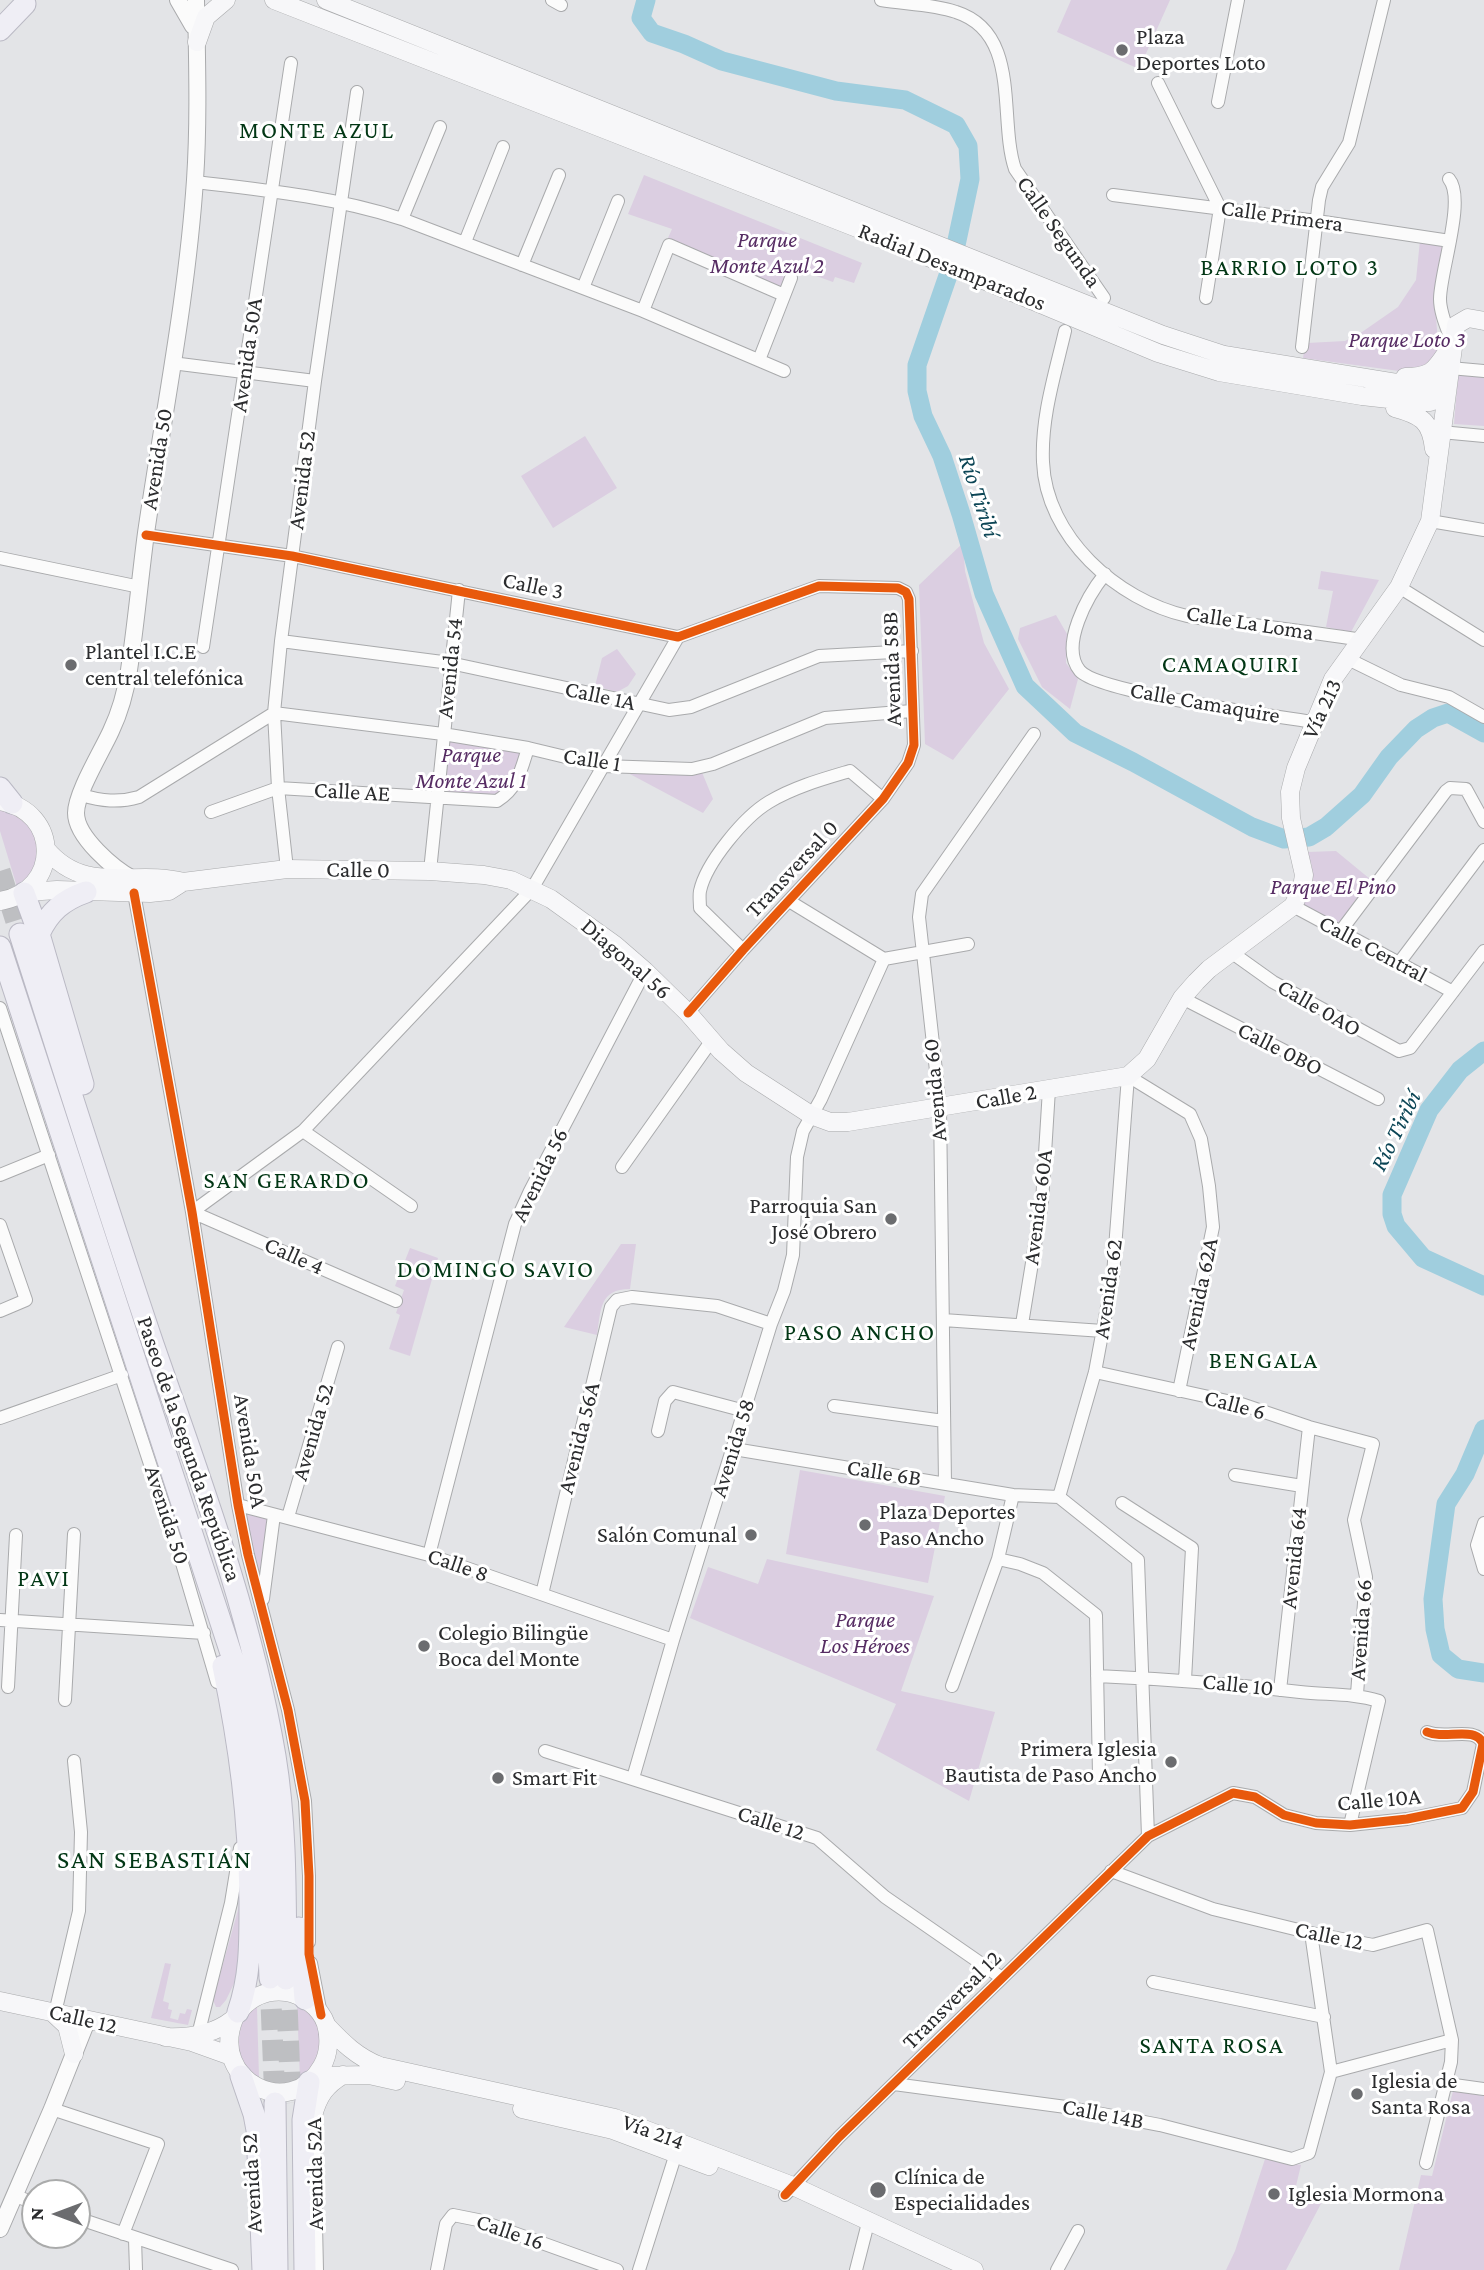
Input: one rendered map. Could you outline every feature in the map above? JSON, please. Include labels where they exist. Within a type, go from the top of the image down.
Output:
[{"type":"highway","points":[[0,30],[27,2]]},
{"type":"highway","points":[[29,934],[62,902],[93,884]]},
{"type":"highway","name":"Paseo de la Segunda República","points":[[0,947],[243,1690],[261,1785],[278,1978],[279,1785],[247,1622],[124,1256],[110,1176],[29,934],[25,892]]},
{"type":"highway","points":[[0,980],[56,1152],[103,1266]]},
{"type":"highway","points":[[219,1611],[223,1666],[246,1792],[250,1854],[250,1953],[245,1993],[236,2015]]},
{"type":"highway","points":[[247,1622],[269,1670],[290,1776],[299,1942],[305,1999]]},
{"type":"highway","points":[[241,2076],[257,2130],[263,2270]]},
{"type":"highway","points":[[305,2270],[303,2120],[313,2079]]},
{"type":"highway","points":[[277,2270],[283,2103],[296,2270]]},
{"type":"main road","points":[[197,42],[206,17],[226,0]]},
{"type":"main road","name":"Radial Desamparados","points":[[274,0],[882,230]]},
{"type":"main road","name":"Radial Desamparados","points":[[326,0],[1018,286],[1158,353],[1219,372],[1365,388],[1416,402],[1430,402],[1448,381]]},
{"type":"main road","points":[[0,20],[27,2]]},
{"type":"main road","name":"Vía 213","points":[[1293,906],[1303,887],[1304,875],[1291,818],[1290,792],[1296,768],[1333,679],[1399,587],[1430,521],[1456,325],[1476,319]]},
{"type":"main road","points":[[1441,432],[1423,415],[1378,404],[1365,388],[1423,377],[1433,371],[1452,344]]},
{"type":"main road","points":[[1411,412],[1426,423],[1432,433],[1436,475]]},
{"type":"main road","points":[[4,797],[32,816],[40,826],[46,849],[41,873],[25,892]]},
{"type":"main road","name":"Calle 0","points":[[46,849],[61,866],[93,884]]},
{"type":"main road","name":"Calle 0","points":[[0,901],[25,892],[93,884],[169,891],[183,882],[287,869],[430,871],[484,875],[511,880],[532,889]]},
{"type":"main road","name":"Diagonal 56","points":[[532,889],[586,922],[645,971],[740,1068],[811,1115]]},
{"type":"main road","points":[[1128,1076],[1147,1059],[1182,998],[1209,969],[1293,906]]},
{"type":"main road","name":"Calle 2","points":[[811,1115],[830,1122],[848,1122],[1128,1076]]},
{"type":"main road","points":[[269,1992],[288,1992],[305,1999],[323,2020],[328,2052],[313,2079],[292,2090],[274,2092],[256,2087],[241,2076],[231,2056],[229,2037],[236,2015],[251,1999],[269,1992]]},
{"type":"main road","name":"Calle 12","points":[[0,2001],[192,2042],[231,2056]]},
{"type":"main road","points":[[53,2013],[67,2026],[74,2054]]},
{"type":"main road","name":"Calle 12","points":[[165,2037],[198,2035],[223,2026],[236,2015]]},
{"type":"main road","name":"Vía 214","points":[[323,2020],[361,2058],[380,2066],[615,2118],[678,2147],[789,2190],[946,2270]]},
{"type":"main road","points":[[313,2116],[316,2102],[323,2091],[344,2075]]},
{"type":"main road","name":"Vía 214","points":[[313,2079],[369,2075],[678,2147]]},
{"type":"main road","name":"Vía 214","points":[[866,2227],[974,2270]]},
{"type":"street","name":"Avenida 50","points":[[178,0],[190,18],[197,42]]},
{"type":"street","name":"Avenida 50","points":[[134,886],[104,857],[77,822],[76,812],[81,795],[113,728],[129,673],[195,182],[198,85],[196,0]]},
{"type":"street","name":"Calle Segunda","points":[[882,0],[957,5],[976,22],[996,47],[1002,67],[1010,149],[1015,169],[1104,298]]},
{"type":"street","points":[[1217,102],[1238,0]]},
{"type":"street","points":[[1302,347],[1322,187],[1349,143],[1384,0]]},
{"type":"street","name":"Avenida 50A","points":[[203,647],[290,63]]},
{"type":"street","points":[[1158,83],[1220,208],[1206,299]]},
{"type":"street","name":"Avenida 52","points":[[287,869],[278,788],[274,713],[315,381],[357,92]]},
{"type":"street","points":[[402,219],[440,127]]},
{"type":"street","points":[[465,242],[503,147]]},
{"type":"street","points":[[522,265],[559,175]]},
{"type":"street","points":[[1449,179],[1455,190],[1440,300],[1452,344]]},
{"type":"street","points":[[195,182],[271,191],[368,208],[465,242],[643,311],[784,371]]},
{"type":"street","name":"Calle Primera","points":[[1113,195],[1450,241]]},
{"type":"street","points":[[583,288],[618,201]]},
{"type":"street","points":[[643,311],[669,245],[784,295]]},
{"type":"street","points":[[759,360],[791,278]]},
{"type":"street","points":[[1440,300],[1454,314],[1476,319]]},
{"type":"street","name":"Calle La Loma","points":[[1066,331],[1046,413],[1043,438],[1044,474],[1054,508],[1067,534],[1081,552],[1128,590],[1186,616],[1363,640]]},
{"type":"street","points":[[172,363],[315,381]]},
{"type":"street","points":[[1448,381],[1484,371]]},
{"type":"street","points":[[1441,432],[1484,436]]},
{"type":"street","points":[[1430,521],[1484,530]]},
{"type":"street","name":"Calle 3","points":[[146,535],[292,556],[678,637]]},
{"type":"street","points":[[0,558],[140,587]]},
{"type":"street","name":"Calle Camaquire","points":[[1105,574],[1093,589],[1083,610],[1074,643],[1073,659],[1080,671],[1089,678],[1125,690],[1313,722]]},
{"type":"street","name":"Avenida 58B","points":[[678,637],[819,586],[898,588],[906,592],[909,599],[914,745]]},
{"type":"street","points":[[1399,587],[1484,640]]},
{"type":"street","name":"Avenida 54","points":[[430,871],[459,590]]},
{"type":"street","points":[[192,1212],[303,1130],[532,889],[678,637]]},
{"type":"street","name":"Calle 1A","points":[[281,641],[450,663],[669,710],[691,707],[819,656],[912,651]]},
{"type":"street","points":[[1348,659],[1401,685],[1449,697],[1484,717]]},
{"type":"street","name":"Calle 1","points":[[274,713],[443,734],[528,748],[603,766],[692,769],[713,764],[825,718],[912,711]]},
{"type":"street","points":[[81,795],[103,801],[122,802],[139,797],[274,713]]},
{"type":"street","name":"Avenida 60","points":[[945,1483],[940,1108],[919,917],[922,894],[1034,734]]},
{"type":"street","name":"Transversal 0","points":[[688,1013],[883,799],[908,763],[914,745]]},
{"type":"street","name":"Calle AE","points":[[211,812],[278,788],[497,800],[510,793],[528,748]]},
{"type":"street","points":[[743,950],[700,908],[699,892],[711,864],[743,825],[768,803],[813,781],[850,771],[883,799]]},
{"type":"street","points":[[1340,932],[1446,791],[1466,789],[1484,822]]},
{"type":"street","points":[[1398,963],[1484,850]]},
{"type":"street","points":[[93,884],[104,867],[104,857]]},
{"type":"street","name":"Avenida 50A","points":[[134,886],[192,1212],[238,1504],[248,1555],[288,1710],[305,1801],[309,1954],[323,2020]]},
{"type":"street","points":[[789,901],[884,959],[968,944]]},
{"type":"street","name":"Calle Central","points":[[1293,906],[1453,992]]},
{"type":"street","points":[[1453,992],[1484,951]]},
{"type":"street","name":"Calle 0AO","points":[[1231,952],[1273,982],[1399,1051],[1410,1048],[1453,992]]},
{"type":"street","points":[[811,1115],[821,1099],[884,959]]},
{"type":"street","name":"Avenida 56","points":[[429,1555],[515,1224],[645,971]]},
{"type":"street","name":"Calle 0BO","points":[[1182,998],[1378,1099]]},
{"type":"street","name":"Avenida 50","points":[[0,1008],[122,1375],[204,1633],[235,1762],[240,1853],[231,1903],[198,2035]]},
{"type":"street","points":[[622,1167],[712,1040]]},
{"type":"street","name":"Avenida 62A","points":[[1128,1076],[1190,1114],[1200,1139],[1213,1227],[1179,1391]]},
{"type":"street","name":"Avenida 62","points":[[1059,1497],[1095,1373],[1113,1275],[1128,1076]]},
{"type":"street","name":"Avenida 60A","points":[[1022,1324],[1042,1202],[1049,1089]]},
{"type":"street","name":"Avenida 58","points":[[633,1778],[673,1640],[771,1324],[784,1291],[793,1255],[797,1157],[803,1131],[811,1115]]},
{"type":"street","points":[[303,1130],[411,1206]]},
{"type":"street","points":[[0,1175],[49,1155]]},
{"type":"street","name":"Calle 4","points":[[192,1212],[396,1301]]},
{"type":"street","points":[[0,1225],[2,1241],[26,1300],[0,1311]]},
{"type":"street","name":"Avenida 56A","points":[[542,1594],[611,1307],[617,1300],[632,1297],[717,1306],[771,1324]]},
{"type":"street","points":[[943,1320],[1103,1331]]},
{"type":"street","name":"Avenida 52","points":[[288,1517],[338,1347]]},
{"type":"street","name":"Calle 6","points":[[1095,1373],[1241,1404],[1309,1427],[1373,1444]]},
{"type":"street","points":[[0,1418],[122,1375]]},
{"type":"street","points":[[658,1432],[665,1401],[673,1392],[745,1411]]},
{"type":"street","points":[[834,1406],[944,1421]]},
{"type":"street","name":"Avenida 64","points":[[1280,1689],[1309,1427]]},
{"type":"street","name":"Avenida 66","points":[[1357,1695],[1367,1577],[1354,1520],[1373,1444]]},
{"type":"street","name":"Calle 6B","points":[[734,1448],[1013,1495],[1059,1497]]},
{"type":"street","points":[[1235,1475],[1302,1486]]},
{"type":"street","points":[[952,1686],[998,1559],[1013,1495]]},
{"type":"street","points":[[1059,1497],[1138,1560],[1148,1836]]},
{"type":"street","points":[[1122,1503],[1192,1548],[1185,1680]]},
{"type":"street","name":"Calle 8","points":[[238,1504],[429,1555],[673,1640]]},
{"type":"street","points":[[262,1606],[274,1515]]},
{"type":"street","points":[[1484,1523],[1481,1546],[1484,1569]]},
{"type":"street","points":[[65,1700],[75,1534]]},
{"type":"street","points":[[8,1686],[5,1621],[16,1535]]},
{"type":"street","points":[[998,1559],[1043,1573],[1096,1615],[1100,1775]]},
{"type":"street","points":[[5,1621],[204,1633]]},
{"type":"street","name":"Calle 10","points":[[1097,1676],[1185,1680],[1357,1695],[1379,1701]]},
{"type":"street","name":"Avenida 66","points":[[1350,1825],[1379,1701]]},
{"type":"street","name":"Calle 10A","points":[[1148,1836],[1233,1793],[1255,1797],[1284,1815],[1316,1823],[1350,1825],[1406,1819],[1462,1808],[1474,1792],[1483,1744],[1481,1737],[1475,1733],[1437,1736],[1427,1732]]},
{"type":"street","name":"Calle 12","points":[[545,1751],[817,1838],[885,1897],[1002,1978]]},
{"type":"street","points":[[53,2013],[79,1911],[81,1832],[74,1761]]},
{"type":"street","name":"Transversal 12","points":[[789,2190],[1148,1836]]},
{"type":"street","name":"Calle 12","points":[[1111,1871],[1213,1909],[1373,1945],[1427,1930],[1452,2040]]},
{"type":"street","points":[[1311,1933],[1331,2072],[1452,2040],[1447,2084],[1426,2163]]},
{"type":"street","points":[[1153,1982],[1324,2017]]},
{"type":"street","points":[[0,2229],[87,2021]]},
{"type":"street","name":"Avenida 52","points":[[231,2056],[254,2146],[256,2270]]},
{"type":"street","name":"Calle 14B","points":[[894,2084],[1066,2107],[1160,2125],[1292,2159],[1309,2153],[1331,2072]]},
{"type":"street","name":"Avenida 52A","points":[[313,2079],[317,2270]]},
{"type":"street","points":[[1447,2084],[1484,2089]]},
{"type":"street","points":[[52,2109],[158,2144],[129,2237],[136,2270]]},
{"type":"street","points":[[639,2270],[678,2147]]},
{"type":"street","points":[[15,2196],[21,2198]]},
{"type":"street","name":"Calle 16","points":[[438,2270],[446,2224],[453,2215],[617,2270]]},
{"type":"street","points":[[91,2223],[232,2270]]},
{"type":"street","points":[[856,2270],[866,2227]]},
{"type":"street","points":[[1057,2270],[1078,2231]]},
{"type":"green space","name":"Plaza Deportes Loto","points":[[1071,0],[1170,0],[1139,69],[1057,32]]},
{"type":"green space","name":"Parque Monte Azul 2","points":[[644,175],[862,263],[854,283],[835,277],[833,282],[791,267],[780,287],[668,238],[672,229],[628,214]]},
{"type":"green space","name":"Parque Loto 3","points":[[1420,240],[1443,244],[1445,248],[1435,304],[1439,356],[1414,373],[1303,358],[1307,343],[1345,341],[1398,307],[1416,280]]},
{"type":"green space","points":[[1458,375],[1484,376],[1484,426],[1454,424]]},
{"type":"green space","points":[[585,436],[617,488],[553,528],[521,476]]},
{"type":"green space","points":[[963,543],[965,571],[984,643],[1009,689],[953,760],[925,744],[919,585]]},
{"type":"green space","points":[[1321,571],[1379,580],[1351,632],[1326,627],[1333,591],[1318,589]]},
{"type":"green space","points":[[1056,615],[1067,634],[1066,663],[1078,679],[1070,709],[1042,687],[1018,639],[1020,628]]},
{"type":"green space","points":[[617,649],[636,674],[628,686],[617,692],[595,686],[602,658]]},
{"type":"green space","name":"Parque Monte Azul 1","points":[[448,737],[523,752],[514,776],[500,796],[441,793]]},
{"type":"green space","points":[[627,768],[664,774],[701,770],[713,799],[703,813],[628,773]]},
{"type":"green space","points":[[0,808],[7,809],[37,832],[40,863],[18,890],[0,831]]},
{"type":"green space","name":"Parque El Pino","points":[[1336,851],[1370,879],[1338,925],[1299,904],[1312,866],[1307,852]]},
{"type":"green space","points":[[621,1244],[636,1244],[630,1289],[620,1290],[607,1297],[601,1309],[597,1335],[564,1327]]},
{"type":"green space","points":[[410,1248],[438,1258],[410,1356],[389,1349],[400,1315],[396,1313],[404,1290],[395,1286]]},
{"type":"green space","name":"Plaza Deportes Paso Ancho","points":[[800,1470],[945,1496],[928,1583],[786,1554]]},
{"type":"green space","points":[[245,1513],[267,1519],[259,1582]]},
{"type":"green space","name":"Parque Los Héroes","points":[[767,1559],[934,1596],[901,1691],[995,1712],[969,1801],[876,1750],[896,1704],[690,1618],[708,1567],[758,1584]]},
{"type":"green space","points":[[244,1879],[246,1959],[226,2000],[220,2007],[216,2007],[213,2000]]},
{"type":"green space","points":[[165,1963],[171,1964],[163,2001],[169,2003],[168,2009],[172,2010],[170,2018],[178,2020],[180,2013],[185,2014],[187,2009],[192,2010],[188,2025],[151,2018]]},
{"type":"green space","points":[[297,2004],[306,2008],[323,2032],[317,2062],[300,2079]]},
{"type":"green space","points":[[257,2007],[259,2078],[244,2064],[239,2050],[243,2015]]},
{"type":"green space","points":[[1453,2091],[1484,2096],[1484,2270],[1399,2270],[1421,2175],[1432,2176]]},
{"type":"green space","points":[[1265,2159],[1301,2165],[1295,2190],[1324,2198],[1286,2270],[1226,2270],[1235,2251]]},
{"type":"waterway","name":"Río Tiribí","points":[[646,0],[641,18],[652,33],[722,61],[836,91],[905,100],[956,125],[968,146],[970,179],[952,264],[917,365],[917,391],[923,416],[942,456],[984,594],[1025,686],[1075,733],[1252,827],[1284,839],[1309,837],[1326,827],[1362,795],[1389,757],[1416,729],[1433,718],[1448,713],[1484,733]]},
{"type":"waterway","name":"Río Tiribí","points":[[1484,1051],[1460,1070],[1429,1110],[1392,1195],[1392,1214],[1396,1226],[1423,1258],[1484,1286]]},
{"type":"waterway","name":"Río Tiribí","points":[[1484,1429],[1465,1474],[1446,1504],[1433,1599],[1435,1629],[1441,1655],[1458,1669],[1484,1673]]},
{"type":"tunnel","points":[[0,871],[20,934]]},
{"type":"tunnel","points":[[270,1978],[275,2103]]},
{"type":"tunnel","points":[[286,1979],[291,2103]]},
{"type":"cycle path","points":[[146,535],[292,556],[678,637],[819,586],[898,588],[906,592],[909,599],[914,745],[908,763],[883,799],[688,1013]]},
{"type":"cycle path","points":[[134,893],[192,1212],[238,1505],[248,1555],[288,1710],[305,1801],[309,1954],[321,2015]]},
{"type":"cycle path","points":[[785,2195],[839,2137],[1148,1836],[1233,1793],[1255,1797],[1284,1815],[1316,1823],[1350,1825],[1407,1819],[1462,1808],[1473,1792],[1483,1744],[1474,1735],[1427,1732]]},
{"type":"place","name":"Plaza Deportes Loto","points":[[1122,50]]},
{"type":"place","name":"Plantel I.C.E central telefónica","points":[[71,665]]},
{"type":"place","name":"Parroquia San José Obrero","points":[[891,1219]]},
{"type":"place","name":"Plaza Deportes Paso Ancho","points":[[865,1525]]},
{"type":"place","name":"Salón Comunal","points":[[751,1535]]},
{"type":"place","name":"Colegio Bilingüe Boca del Monte","points":[[424,1646]]},
{"type":"place","name":"Primera Iglesia Bautista de Paso Ancho","points":[[1171,1762]]},
{"type":"place","name":"Smart Fit","points":[[498,1778]]},
{"type":"place","name":"Iglesia de Santa Rosa","points":[[1357,2094]]},
{"type":"place","name":"Clínica de Especialidades","points":[[878,2190]]},
{"type":"place","name":"Iglesia Mormona","points":[[1274,2194]]},
{"type":"district","name":"MONTE AZUL","points":[[317,131]]},
{"type":"district","name":"BARRIO LOTO 3","points":[[1290,268]]},
{"type":"district","name":"CAMAQUIRI","points":[[1231,665]]},
{"type":"district","name":"SAN GERARDO","points":[[287,1181]]},
{"type":"district","name":"DOMINGO SAVIO","points":[[496,1270]]},
{"type":"district","name":"PASO ANCHO","points":[[860,1333]]},
{"type":"district","name":"BENGALA","points":[[1264,1361]]},
{"type":"district","name":"PAVI","points":[[44,1579]]},
{"type":"district","name":"SAN SEBASTIÁN","points":[[155,1860]]},
{"type":"district","name":"SANTA ROSA","points":[[1212,2046]]}]
